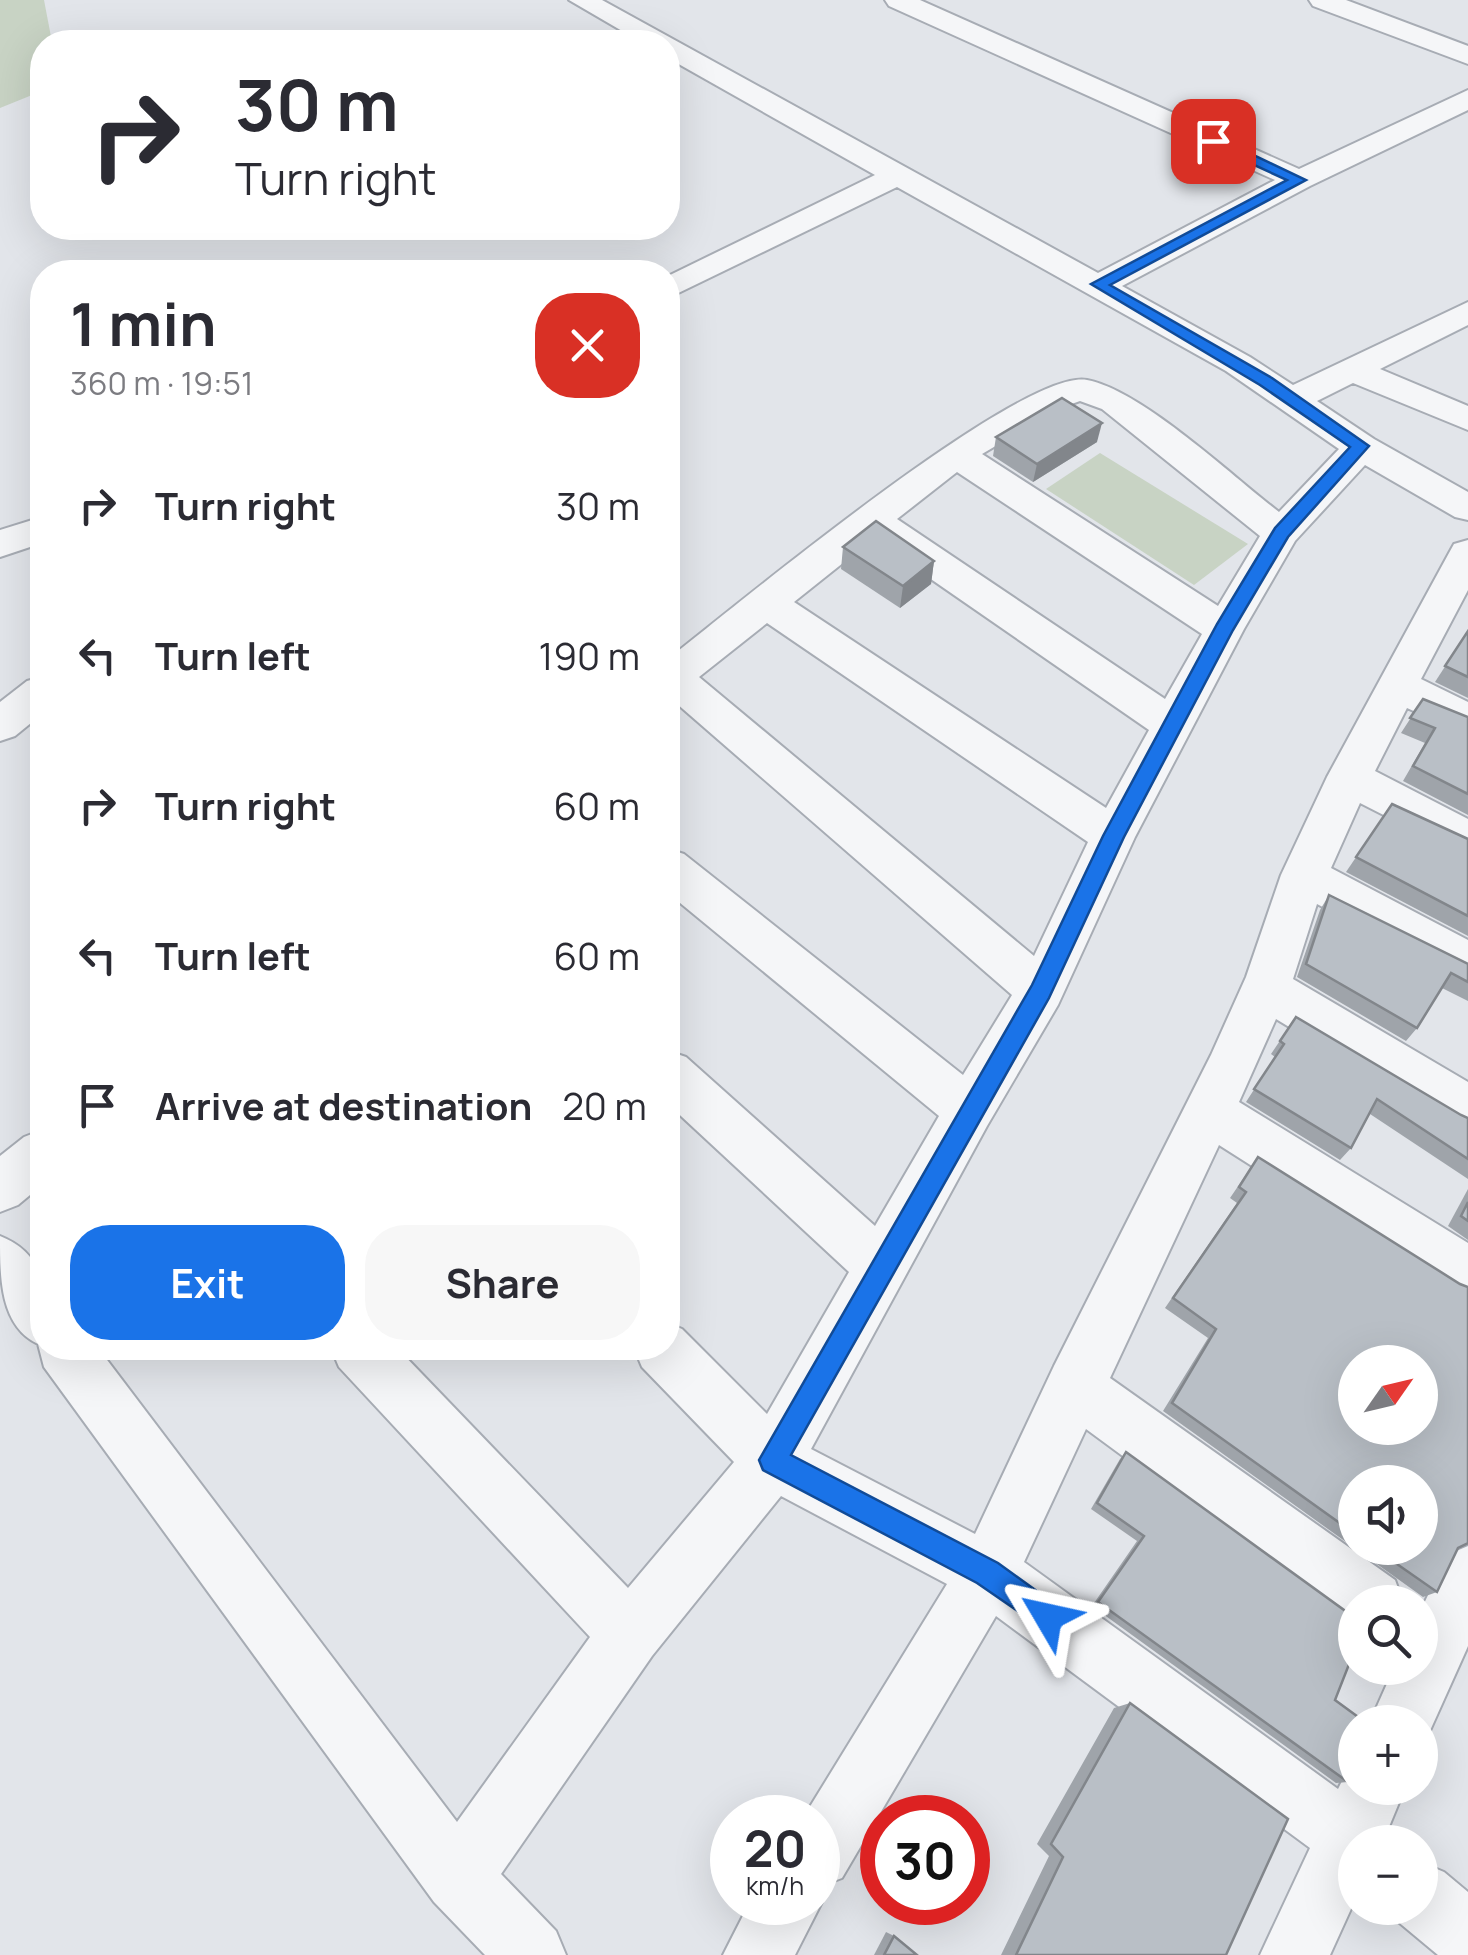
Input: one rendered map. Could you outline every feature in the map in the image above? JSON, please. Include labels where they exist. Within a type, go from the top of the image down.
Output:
[{"type":"street","points":[[582,0],[638,30]]},
{"type":"street","points":[[898,0],[1299,180]]},
{"type":"street","points":[[1322,0],[1468,56]]},
{"type":"street","points":[[680,54],[1098,284],[1294,399],[1361,446],[1468,508]]},
{"type":"street","points":[[1098,284],[1299,180],[1468,99]]},
{"type":"street","points":[[680,282],[900,174]]},
{"type":"street","points":[[1294,399],[1468,312]]},
{"type":"street","points":[[1428,332],[1468,348]]},
{"type":"street","points":[[1350,370],[1468,418]]},
{"type":"street","points":[[680,671],[956,454],[1048,400],[1081,389],[1114,401],[1282,533]]},
{"type":"street","points":[[458,1878],[630,1634],[773,1460],[969,1110],[1041,991],[1113,836],[1224,629],[1282,533],[1361,446]]},
{"type":"street","points":[[956,454],[1224,629]]},
{"type":"street","points":[[871,520],[1172,725]]},
{"type":"street","points":[[0,544],[30,534]]},
{"type":"street","points":[[840,1818],[988,1573],[1074,1386],[1151,1240],[1266,988],[1304,875],[1350,778],[1398,686],[1453,616],[1468,553]]},
{"type":"street","points":[[766,602],[1113,836]]},
{"type":"street","points":[[1398,686],[1468,720]]},
{"type":"street","points":[[680,687],[1041,991]]},
{"type":"street","points":[[0,724],[30,701]]},
{"type":"street","points":[[1350,778],[1468,840]]},
{"type":"street","points":[[1304,875],[1468,964]]},
{"type":"street","points":[[680,878],[969,1110]]},
{"type":"street","points":[[1266,988],[1468,1108]]},
{"type":"street","points":[[680,1083],[881,1266]]},
{"type":"street","points":[[1208,1110],[1468,1273]]},
{"type":"street","points":[[0,1188],[30,1164]]},
{"type":"street","points":[[0,1262],[30,1303]]},
{"type":"street","points":[[73,1360],[458,1878],[532,1955]]},
{"type":"street","points":[[370,1360],[630,1634]]},
{"type":"street","points":[[674,1360],[773,1460],[988,1573],[1360,1823],[1294,1955]]},
{"type":"street","points":[[1074,1386],[1349,1585]]},
{"type":"street","points":[[1411,1705],[1441,1651],[1468,1576]]},
{"type":"street","points":[[1438,1911],[1468,1936]]},
{"type":"street","points":[[756,1955],[774,1925]]},
{"type":"green space","points":[[0,0],[44,0],[50,30],[30,30],[30,96],[0,108]]},
{"type":"green space","points":[[1100,453],[1248,544],[1194,585],[1046,489]]},
{"type":"building","points":[[1062,398],[1102,423],[1037,464],[996,437]]},
{"type":"building","points":[[876,521],[934,561],[903,586],[843,547]]},
{"type":"building","points":[[1468,631],[1468,677],[1445,666]]},
{"type":"building","points":[[1423,699],[1468,717],[1468,794],[1413,766],[1435,728],[1410,718]]},
{"type":"building","points":[[1392,804],[1468,839],[1468,916],[1356,857]]},
{"type":"building","points":[[1329,895],[1468,964],[1468,982],[1451,973],[1417,1028],[1306,964]]},
{"type":"building","points":[[1296,1017],[1468,1118],[1468,1159],[1377,1099],[1351,1148],[1254,1089],[1284,1044],[1280,1041]]},
{"type":"building","points":[[1258,1157],[1468,1287],[1468,1543],[1458,1548],[1438,1590],[1438,1585],[1427,1585],[1398,1565],[1438,1565],[1438,1465],[1338,1465],[1338,1522],[1172,1403],[1216,1329],[1173,1298],[1246,1192],[1239,1187]]},
{"type":"building","points":[[1468,1202],[1468,1221],[1461,1216]]},
{"type":"building","points":[[1126,1452],[1338,1606],[1341,1685],[1335,1700],[1342,1705],[1338,1705],[1338,1775],[1098,1602],[1144,1536],[1097,1503]]},
{"type":"building","points":[[1130,1703],[1288,1819],[1226,1955],[1016,1955],[1063,1857],[1051,1844]]},
{"type":"building","points":[[894,1936],[917,1955],[884,1955]]},
{"type":"route","points":[[1048,1617],[988,1573],[773,1460],[969,1110],[1041,991],[1113,836],[1224,629],[1282,533],[1361,446],[1238,364],[1098,284],[1299,180],[1213,141]]}]
